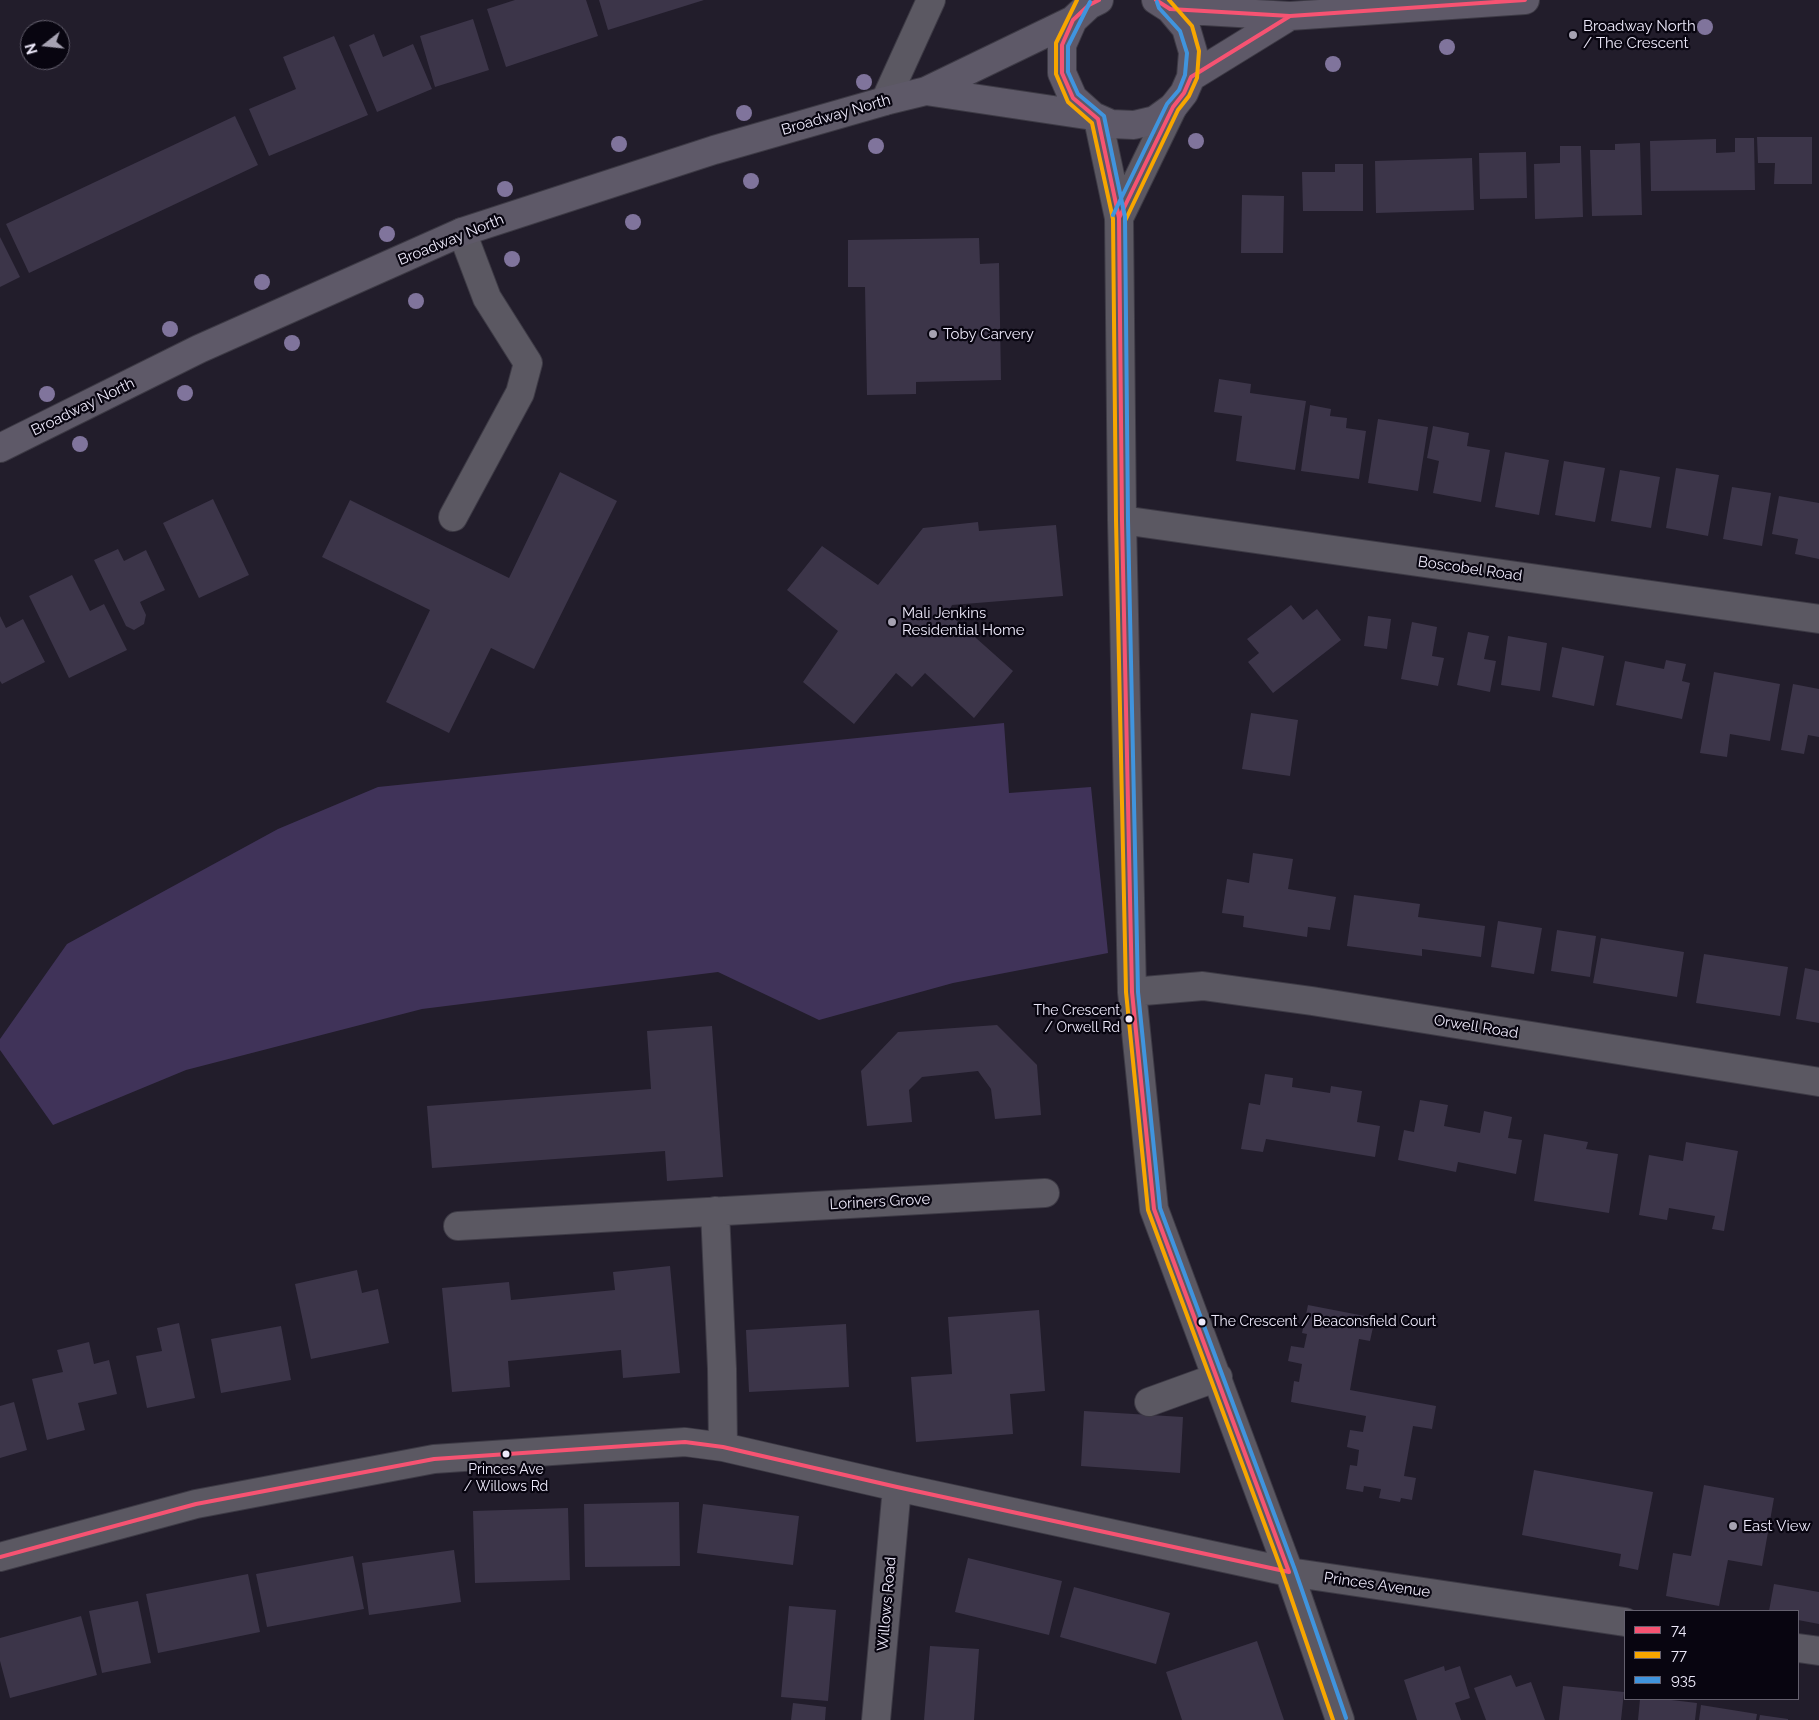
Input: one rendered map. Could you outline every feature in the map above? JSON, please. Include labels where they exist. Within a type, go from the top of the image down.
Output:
[{"type":"highway","points":[[1163,3],[1290,16],[1524,0]]},
{"type":"highway","points":[[1163,3],[1186,28],[1193,52],[1191,77],[1184,93],[1173,107]]},
{"type":"highway","name":"Broadway North","points":[[0,448],[199,349],[462,232],[714,150],[884,101],[926,91],[1084,9]]},
{"type":"highway","points":[[1084,9],[1062,45],[1062,73],[1073,98],[1096,117]]},
{"type":"highway","points":[[1191,77],[1290,16]]},
{"type":"highway","name":"Broadway North","points":[[926,91],[1096,117],[1111,124],[1134,125],[1155,120],[1173,107]]},
{"type":"street","points":[[884,101],[931,0]]},
{"type":"street","points":[[1119,218],[1173,107]]},
{"type":"street","points":[[1096,117],[1119,218],[1122,520],[1132,992],[1154,1209],[1289,1572],[1340,1720]]},
{"type":"street","points":[[453,517],[520,393],[528,363],[487,298],[462,232]]},
{"type":"street","name":"Boscobel Road","points":[[1122,520],[1819,619]]},
{"type":"street","name":"Orwell Road","points":[[1132,992],[1203,986],[1312,1001],[1819,1082]]},
{"type":"street","name":"Loriners Grove","points":[[458,1226],[1045,1193]]},
{"type":"street","points":[[715,1211],[722,1369],[723,1447]]},
{"type":"street","points":[[1150,1402],[1218,1377]]},
{"type":"street","name":"Princes Avenue","points":[[0,1557],[196,1504],[434,1459],[685,1442],[723,1447],[897,1487],[1289,1572],[1624,1622]]},
{"type":"street","name":"Willows Road","points":[[876,1720],[897,1487]]},
{"type":"street","points":[[1799,1648],[1819,1651]]},
{"type":"shaded area","points":[[1004,723],[1009,793],[1091,787],[1108,953],[953,983],[819,1020],[718,972],[422,1009],[186,1070],[53,1125],[0,1050],[0,1039],[67,944],[278,829],[378,787]]},
{"type":"building","points":[[515,0],[586,0],[598,36],[506,67],[487,9]]},
{"type":"building","points":[[599,0],[704,0],[608,30]]},
{"type":"building","points":[[473,19],[489,70],[435,87],[420,36]]},
{"type":"building","points":[[374,34],[383,57],[413,44],[432,89],[377,112],[349,45]]},
{"type":"building","points":[[334,36],[368,115],[269,156],[249,109],[296,89],[283,57]]},
{"type":"building","points":[[235,116],[258,165],[29,273],[6,224]]},
{"type":"building","points":[[1757,137],[1812,137],[1812,184],[1774,184],[1775,163],[1758,163]]},
{"type":"building","points":[[1735,138],[1754,138],[1755,190],[1651,191],[1650,141],[1716,139],[1716,153],[1735,152]]},
{"type":"building","points":[[1640,143],[1642,215],[1592,216],[1590,150],[1615,150],[1615,144]]},
{"type":"building","points":[[1560,146],[1581,146],[1583,217],[1535,219],[1534,164],[1560,163]]},
{"type":"building","points":[[1526,152],[1527,198],[1480,199],[1479,153]]},
{"type":"building","points":[[1472,158],[1474,210],[1376,213],[1375,161]]},
{"type":"building","points":[[1335,164],[1363,164],[1363,211],[1303,211],[1302,172],[1335,172]]},
{"type":"building","points":[[1242,195],[1284,196],[1283,253],[1241,253]]},
{"type":"building","points":[[0,237],[20,277],[0,287]]},
{"type":"building","name":"Toby Carvery","points":[[979,238],[980,264],[999,263],[1001,380],[916,382],[916,394],[867,395],[865,287],[848,287],[848,240]]},
{"type":"building","points":[[1219,379],[1251,384],[1250,393],[1306,401],[1295,470],[1236,461],[1242,416],[1214,412]]},
{"type":"building","points":[[1310,405],[1331,409],[1330,416],[1347,418],[1346,428],[1366,431],[1359,479],[1301,471]]},
{"type":"building","points":[[1378,419],[1428,427],[1418,491],[1368,483]]},
{"type":"building","points":[[1433,426],[1469,433],[1467,446],[1490,450],[1481,502],[1433,493],[1439,461],[1427,458]]},
{"type":"building","points":[[1505,452],[1549,460],[1539,515],[1495,507]]},
{"type":"building","points":[[1564,461],[1605,468],[1595,522],[1555,515]]},
{"type":"building","points":[[1676,468],[1719,475],[1708,536],[1666,528]]},
{"type":"building","points":[[1620,470],[1660,477],[1651,528],[1611,521]]},
{"type":"building","points":[[560,472],[617,501],[534,669],[491,648],[449,733],[386,702],[430,610],[322,557],[350,500],[509,578]]},
{"type":"building","points":[[1732,487],[1771,493],[1762,546],[1723,539]]},
{"type":"building","points":[[1779,496],[1819,503],[1819,559],[1795,554],[1798,539],[1772,534]]},
{"type":"building","points":[[213,499],[249,575],[199,598],[163,523]]},
{"type":"building","name":"Mali Jenkins Residential Home","points":[[978,522],[979,531],[1056,525],[1063,596],[952,605],[948,613],[1013,671],[974,718],[925,673],[912,687],[896,673],[854,724],[803,682],[838,631],[787,590],[822,546],[878,585],[923,528]]},
{"type":"building","points":[[118,549],[124,561],[146,550],[165,590],[140,602],[146,615],[144,624],[134,630],[126,626],[94,560]]},
{"type":"building","points":[[72,575],[90,611],[104,604],[127,650],[69,678],[29,596]]},
{"type":"building","points":[[1291,605],[1303,620],[1317,609],[1341,640],[1273,693],[1248,662],[1259,653],[1247,639]]},
{"type":"building","points":[[0,616],[6,628],[23,619],[45,662],[2,684],[0,681]]},
{"type":"building","points":[[1368,616],[1391,619],[1387,649],[1364,646]]},
{"type":"building","points":[[1412,622],[1437,627],[1432,656],[1444,658],[1438,686],[1401,679]]},
{"type":"building","points":[[1468,632],[1489,636],[1484,659],[1496,661],[1490,692],[1457,685]]},
{"type":"building","points":[[1508,636],[1547,643],[1540,691],[1501,685]]},
{"type":"building","points":[[1562,647],[1604,656],[1594,706],[1552,697]]},
{"type":"building","points":[[1666,660],[1686,664],[1682,681],[1690,683],[1682,719],[1616,705],[1625,661],[1664,669]]},
{"type":"building","points":[[1714,672],[1780,684],[1770,741],[1730,734],[1727,757],[1700,753]]},
{"type":"building","points":[[1793,684],[1819,689],[1819,737],[1808,735],[1804,754],[1781,750]]},
{"type":"building","points":[[1251,713],[1298,720],[1290,776],[1242,769]]},
{"type":"building","points":[[1253,853],[1293,859],[1288,889],[1336,897],[1330,930],[1308,927],[1307,937],[1243,927],[1244,916],[1222,913],[1227,879],[1249,883]]},
{"type":"building","points":[[1354,895],[1420,904],[1418,917],[1485,926],[1481,957],[1422,949],[1422,956],[1347,946]]},
{"type":"building","points":[[1498,921],[1542,928],[1534,974],[1491,967]]},
{"type":"building","points":[[1557,930],[1596,936],[1590,977],[1551,971]]},
{"type":"building","points":[[1601,938],[1684,952],[1677,997],[1593,983]]},
{"type":"building","points":[[1704,954],[1788,967],[1780,1016],[1696,1003]]},
{"type":"building","points":[[1805,968],[1819,971],[1819,1023],[1796,1019]]},
{"type":"building","points":[[997,1025],[1037,1065],[1041,1115],[995,1119],[991,1089],[978,1071],[922,1077],[909,1090],[912,1122],[867,1126],[861,1071],[898,1032]]},
{"type":"building","points":[[712,1026],[723,1177],[667,1181],[665,1151],[432,1168],[427,1106],[651,1089],[647,1031]]},
{"type":"building","points":[[1265,1074],[1293,1078],[1292,1087],[1330,1093],[1331,1086],[1362,1091],[1357,1122],[1380,1126],[1375,1157],[1266,1139],[1263,1152],[1241,1149],[1249,1103],[1260,1105]]},
{"type":"building","points":[[1420,1100],[1448,1105],[1444,1126],[1480,1133],[1484,1111],[1512,1117],[1508,1138],[1522,1140],[1516,1174],[1458,1162],[1456,1172],[1398,1160],[1404,1130],[1414,1132]]},
{"type":"building","points":[[1544,1134],[1588,1142],[1586,1149],[1618,1154],[1609,1213],[1534,1201]]},
{"type":"building","points":[[1686,1142],[1738,1151],[1724,1231],[1712,1229],[1715,1216],[1669,1208],[1667,1220],[1639,1215],[1649,1155],[1683,1161]]},
{"type":"building","points":[[670,1266],[680,1373],[623,1378],[621,1350],[508,1361],[510,1387],[452,1392],[442,1288],[509,1282],[511,1300],[615,1290],[613,1272]]},
{"type":"building","points":[[357,1270],[362,1293],[378,1289],[389,1343],[311,1359],[295,1284]]},
{"type":"building","points":[[1308,1305],[1375,1318],[1370,1341],[1359,1339],[1350,1390],[1436,1406],[1432,1429],[1413,1426],[1404,1476],[1416,1478],[1412,1500],[1401,1498],[1400,1502],[1379,1498],[1381,1489],[1364,1486],[1363,1492],[1346,1489],[1350,1465],[1357,1466],[1359,1450],[1347,1447],[1350,1430],[1363,1432],[1366,1416],[1291,1402],[1294,1381],[1299,1382],[1302,1364],[1288,1361],[1291,1346],[1304,1348],[1307,1334],[1302,1333]]},
{"type":"building","points":[[1039,1310],[1045,1391],[1010,1394],[1013,1434],[916,1442],[911,1377],[952,1374],[948,1317]]},
{"type":"building","points":[[179,1323],[195,1398],[147,1408],[136,1356],[162,1351],[157,1328]]},
{"type":"building","points":[[846,1324],[849,1387],[749,1392],[746,1330]]},
{"type":"building","points":[[281,1326],[291,1380],[221,1393],[211,1339]]},
{"type":"building","points":[[89,1342],[94,1364],[109,1360],[117,1394],[78,1403],[85,1430],[47,1440],[32,1379],[63,1372],[57,1350]]},
{"type":"building","points":[[14,1402],[27,1450],[0,1458],[0,1406]]},
{"type":"building","points":[[1084,1411],[1183,1417],[1180,1473],[1081,1466]]},
{"type":"building","points":[[1534,1470],[1653,1492],[1638,1570],[1619,1566],[1621,1554],[1522,1535]]},
{"type":"building","name":"East View","points":[[1704,1485],[1774,1498],[1762,1566],[1728,1560],[1719,1606],[1666,1596],[1673,1553],[1691,1556]]},
{"type":"building","points":[[679,1502],[680,1566],[585,1567],[584,1504]]},
{"type":"building","points":[[703,1504],[799,1516],[793,1565],[697,1553]]},
{"type":"building","points":[[568,1508],[570,1580],[475,1583],[473,1511]]},
{"type":"building","points":[[454,1550],[461,1602],[369,1615],[362,1563]]},
{"type":"building","points":[[353,1556],[364,1609],[267,1627],[256,1574]]},
{"type":"building","points":[[968,1558],[1062,1581],[1049,1635],[955,1612]]},
{"type":"building","points":[[248,1574],[260,1632],[158,1653],[146,1594]]},
{"type":"building","points":[[1774,1584],[1819,1592],[1819,1624],[1799,1620],[1799,1610],[1769,1610]]},
{"type":"building","points":[[1074,1587],[1170,1613],[1156,1664],[1060,1637]]},
{"type":"building","points":[[138,1601],[151,1663],[102,1673],[89,1611]]},
{"type":"building","points":[[789,1606],[836,1610],[828,1701],[781,1697]]},
{"type":"building","points":[[81,1616],[97,1675],[10,1698],[0,1661],[0,1638]]},
{"type":"building","points":[[1257,1641],[1284,1720],[1182,1720],[1166,1672]]},
{"type":"building","points":[[930,1646],[979,1649],[974,1720],[924,1720]]},
{"type":"building","points":[[1444,1666],[1445,1671],[1460,1666],[1470,1698],[1455,1703],[1461,1720],[1417,1720],[1404,1680]]},
{"type":"building","points":[[1511,1675],[1516,1687],[1531,1682],[1545,1720],[1486,1720],[1474,1688]]},
{"type":"building","points":[[1563,1686],[1624,1692],[1621,1720],[1559,1720]]},
{"type":"building","points":[[1640,1700],[1672,1700],[1697,1703],[1695,1720],[1638,1720]]},
{"type":"building","points":[[793,1703],[826,1707],[825,1720],[791,1720]]},
{"type":"building","points":[[1701,1705],[1757,1714],[1756,1720],[1699,1720]]},
{"type":"building","points":[[1760,1715],[1788,1719],[1788,1720],[1759,1720]]},
{"type":"transit line","name":"77","points":[[1077,0],[1056,43],[1056,74],[1068,102],[1092,123],[1113,219],[1116,520],[1126,992],[1148,1210],[1283,1574],[1333,1720]]},
{"type":"transit line","name":"74","points":[[1099,0],[1089,5],[1073,20],[1062,45],[1062,73],[1073,98],[1098,119],[1119,218],[1122,520],[1132,992],[1154,1209],[1289,1572]]},
{"type":"transit line","name":"74","points":[[1156,0],[1170,9],[1290,16],[1525,0]]},
{"type":"transit line","name":"77","points":[[1125,221],[1178,110],[1189,96],[1197,78],[1199,51],[1192,26],[1169,0]]},
{"type":"transit line","name":"935","points":[[1090,2],[1068,46],[1068,72],[1078,94],[1104,116],[1125,217],[1128,520],[1138,992],[1160,1208],[1295,1570],[1346,1718]]},
{"type":"transit line","name":"935","points":[[1113,215],[1167,104],[1179,90],[1185,75],[1187,53],[1180,31],[1159,8],[1157,2]]},
{"type":"transit line","name":"74","points":[[1119,218],[1173,107],[1184,93],[1191,77],[1290,16]]},
{"type":"transit line","name":"74","points":[[0,1557],[196,1504],[434,1459],[685,1442],[723,1447],[897,1487],[1289,1572]]},
{"type":"place","name":"Broadway North / The Crescent","points":[[1573,35]]},
{"type":"place","name":"Toby Carvery","points":[[933,334]]},
{"type":"place","name":"Mali Jenkins Residential Home","points":[[892,622]]},
{"type":"place","name":"The Crescent / Orwell Rd","points":[[1129,1019]]},
{"type":"place","name":"The Crescent / Beaconsfield Court","points":[[1202,1322]]},
{"type":"place","name":"Princes Ave / Willows Rd","points":[[506,1454]]},
{"type":"place","name":"East View","points":[[1733,1526]]}]
